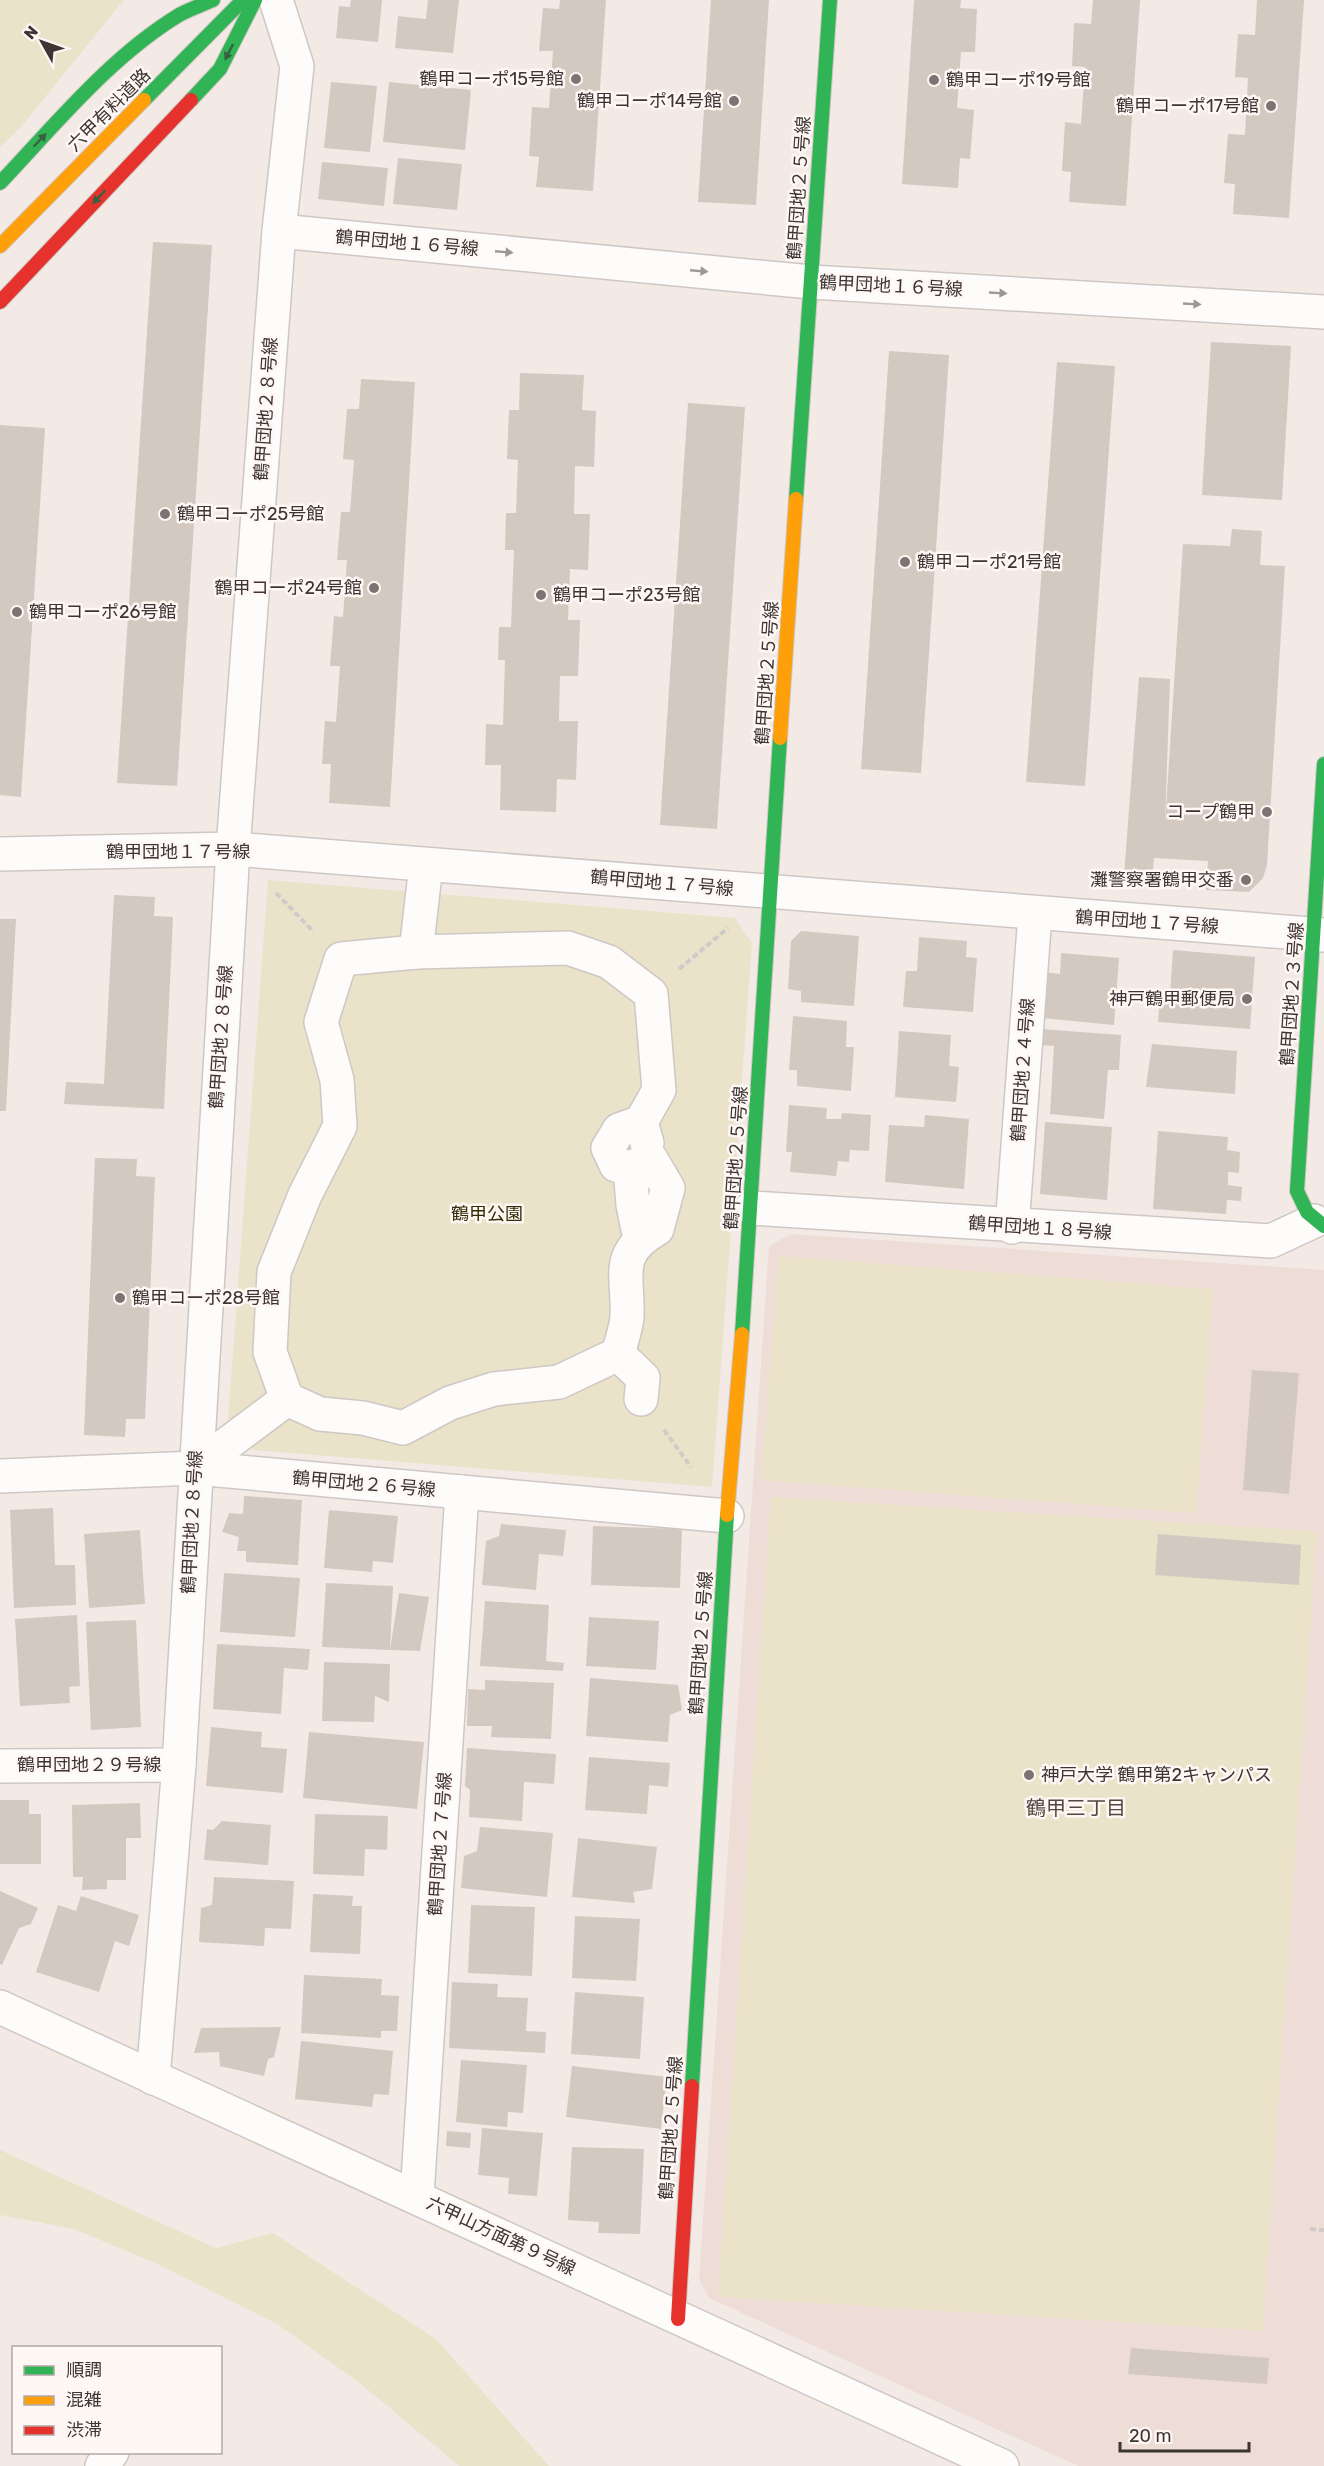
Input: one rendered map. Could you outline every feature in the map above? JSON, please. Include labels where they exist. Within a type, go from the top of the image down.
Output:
[{"type":"street","points":[[0,183],[71,109],[132,53],[177,17],[213,0]]},
{"type":"street","name":"六甲有料道路","points":[[0,246],[243,0]]},
{"type":"street","points":[[0,302],[220,69],[255,0]]},
{"type":"street","name":"鶴甲団地２８号線","points":[[153,2078],[179,1765],[233,849],[279,231],[297,66],[276,0]]},
{"type":"street","name":"鶴甲団地２５号線","points":[[678,2319],[727,1516],[752,1208],[770,892],[830,0]]},
{"type":"street","name":"鶴甲団地１６号線","points":[[279,231],[811,282],[1324,312]]},
{"type":"street","name":"鶴甲団地２３号線","points":[[1319,1224],[1302,1206],[1297,1191],[1320,935],[1316,866],[1324,764]]},
{"type":"street","name":"鶴甲団地１７号線","points":[[0,854],[233,849],[1320,935]]},
{"type":"street","points":[[416,952],[426,865]]},
{"type":"street","name":"鶴甲団地２４号線","points":[[1012,1227],[1035,914]]},
{"type":"street","points":[[568,948],[609,962],[651,994],[659,1090],[641,1122],[640,1164],[668,1188],[657,1229],[640,1239],[625,1261],[627,1320],[618,1354],[559,1382],[494,1389],[450,1403],[403,1428],[363,1418],[320,1414],[287,1399],[270,1352],[274,1272],[304,1195],[340,1126],[337,1080],[321,1022],[341,959],[416,952],[568,948]]},
{"type":"street","name":"鶴甲団地１８号線","points":[[752,1208],[1012,1227],[1271,1241],[1319,1224]]},
{"type":"street","points":[[618,1354],[643,1378],[641,1399]]},
{"type":"street","points":[[195,1468],[287,1399]]},
{"type":"street","name":"鶴甲団地２６号線","points":[[0,1476],[195,1468],[727,1516]]},
{"type":"street","name":"鶴甲団地２７号線","points":[[417,2196],[462,1492]]},
{"type":"street","name":"鶴甲団地２９号線","points":[[0,1766],[179,1765]]},
{"type":"street","name":"六甲山方面第９号線","points":[[0,2007],[417,2196],[678,2319],[1002,2466]]},
{"type":"path","points":[[274,892],[341,959]]},
{"type":"path","points":[[651,994],[770,892]]},
{"type":"path","points":[[641,1399],[727,1516]]},
{"type":"path","points":[[1310,2229],[1324,2230]]},
{"type":"shaded area","name":"神戸大学 鶴甲第2キャンパス","points":[[791,1234],[1324,1270],[1324,2466],[1078,2466],[709,2298],[699,2279],[769,1246]]},
{"type":"green space","points":[[0,0],[124,0],[20,128],[0,147]]},
{"type":"green space","name":"鶴甲公園","points":[[268,880],[735,918],[752,943],[712,1487],[254,1450],[228,1420]]},
{"type":"green space","points":[[779,1256],[1213,1289],[1196,1513],[761,1480]]},
{"type":"green space","name":"神戸大学 鶴甲第2キャンパス","points":[[771,1497],[1317,1531],[1263,2331],[718,2297]]},
{"type":"green space","points":[[0,2150],[216,2248],[273,2233],[436,2339],[549,2466],[459,2466],[361,2384],[277,2324],[155,2263],[74,2229],[0,2215]]},
{"type":"building","points":[[351,0],[382,0],[378,42],[336,38],[339,6],[350,7]]},
{"type":"building","points":[[428,0],[459,0],[453,53],[395,48],[398,16],[426,19]]},
{"type":"building","name":"鶴甲コーポ15号館","points":[[560,0],[606,0],[593,191],[536,187],[539,157],[529,156],[532,107],[549,108],[553,51],[539,51],[543,8],[559,9]]},
{"type":"building","name":"鶴甲コーポ14号館","points":[[711,0],[769,0],[756,205],[698,202]]},
{"type":"building","name":"鶴甲コーポ19号館","points":[[914,0],[961,0],[960,8],[977,9],[975,52],[961,52],[957,108],[974,110],[970,159],[960,158],[958,188],[902,184]]},
{"type":"building","points":[[1093,0],[1140,0],[1126,206],[1069,202],[1071,172],[1062,171],[1065,122],[1081,124],[1085,67],[1072,66],[1074,23],[1091,24]]},
{"type":"building","name":"鶴甲コーポ17号館","points":[[1257,0],[1304,0],[1289,218],[1233,214],[1235,184],[1224,183],[1228,134],[1245,135],[1248,78],[1235,77],[1238,34],[1255,35]]},
{"type":"building","points":[[331,82],[377,86],[370,152],[324,148]]},
{"type":"building","points":[[389,82],[471,90],[465,150],[383,142]]},
{"type":"building","points":[[398,158],[462,164],[457,210],[393,204]]},
{"type":"building","points":[[322,162],[388,168],[384,206],[318,199]]},
{"type":"building","name":"鶴甲コーポ25号館","points":[[153,242],[212,245],[177,786],[117,783]]},
{"type":"building","points":[[1211,342],[1291,346],[1282,500],[1202,495]]},
{"type":"building","name":"鶴甲コーポ21号館","points":[[889,351],[949,355],[921,773],[861,769]]},
{"type":"building","points":[[1057,362],[1115,366],[1085,786],[1026,782]]},
{"type":"building","name":"鶴甲コーポ23号館","points":[[520,373],[584,375],[582,410],[596,411],[594,467],[575,466],[574,514],[590,514],[588,570],[570,569],[568,620],[580,620],[578,676],[560,676],[559,721],[578,721],[576,780],[557,779],[556,812],[500,810],[501,765],[485,765],[486,724],[503,725],[505,660],[498,660],[499,627],[511,627],[514,550],[505,550],[506,513],[516,513],[518,460],[507,459],[509,410],[519,410]]},
{"type":"building","name":"鶴甲コーポ24号館","points":[[361,379],[415,382],[390,807],[329,803],[331,764],[322,764],[325,721],[336,722],[340,666],[330,666],[334,616],[343,617],[347,560],[337,560],[341,512],[350,512],[354,460],[343,459],[347,409],[359,409]]},
{"type":"building","points":[[688,403],[745,407],[717,829],[660,825]]},
{"type":"building","name":"鶴甲コーポ26号館","points":[[0,425],[45,428],[21,797],[0,795]]},
{"type":"building","points":[[1232,529],[1262,531],[1260,565],[1285,566],[1267,865],[1263,878],[1249,892],[1206,890],[1208,861],[1154,858],[1152,878],[1124,876],[1139,677],[1170,679],[1165,824],[1183,544],[1230,546]]},
{"type":"building","points":[[114,895],[155,897],[154,916],[173,917],[164,1109],[64,1104],[66,1082],[104,1084]]},
{"type":"building","points":[[0,919],[16,919],[6,1111],[0,1111]]},
{"type":"building","points":[[801,931],[859,936],[854,1006],[801,1002],[801,991],[788,989],[791,941]]},
{"type":"building","points":[[919,937],[967,941],[966,957],[977,958],[973,1012],[903,1007],[906,971],[917,971]]},
{"type":"building","points":[[1173,950],[1255,957],[1250,1029],[1158,1022],[1160,995],[1170,996]]},
{"type":"building","points":[[1061,953],[1119,958],[1114,1025],[1042,1018],[1044,972],[1060,974]]},
{"type":"building","points":[[793,1016],[847,1021],[846,1047],[854,1047],[851,1091],[797,1086],[797,1070],[789,1070]]},
{"type":"building","points":[[1040,1029],[1121,1035],[1119,1070],[1108,1070],[1104,1119],[1050,1114],[1054,1046],[1040,1045]]},
{"type":"building","points":[[899,1031],[951,1035],[949,1066],[959,1067],[956,1102],[895,1097]]},
{"type":"building","points":[[1152,1044],[1237,1051],[1235,1094],[1146,1087]]},
{"type":"building","points":[[789,1105],[827,1108],[826,1119],[841,1119],[842,1113],[871,1115],[869,1151],[850,1150],[849,1162],[838,1161],[836,1176],[790,1172],[792,1152],[786,1152]]},
{"type":"building","points":[[925,1115],[969,1119],[964,1189],[885,1182],[889,1125],[924,1127]]},
{"type":"building","points":[[1045,1122],[1112,1127],[1107,1200],[1040,1194]]},
{"type":"building","points":[[1158,1131],[1228,1137],[1227,1150],[1240,1152],[1239,1173],[1228,1172],[1228,1185],[1242,1187],[1241,1201],[1227,1200],[1226,1214],[1153,1209]]},
{"type":"building","name":"鶴甲コーポ28号館","points":[[95,1158],[137,1159],[136,1176],[155,1177],[145,1419],[126,1419],[125,1437],[84,1435]]},
{"type":"building","points":[[1252,1370],[1299,1373],[1289,1494],[1243,1490]]},
{"type":"building","points":[[244,1496],[302,1500],[298,1565],[246,1562],[246,1551],[237,1551],[239,1537],[222,1532],[229,1513],[243,1514]]},
{"type":"building","points":[[53,1508],[55,1565],[75,1565],[76,1605],[14,1608],[10,1510]]},
{"type":"building","points":[[329,1510],[398,1516],[393,1563],[373,1561],[372,1572],[324,1568]]},
{"type":"building","points":[[501,1524],[566,1530],[563,1556],[539,1554],[536,1590],[482,1585],[486,1541],[499,1536]]},
{"type":"building","points":[[593,1526],[682,1529],[680,1588],[591,1585]]},
{"type":"building","points":[[140,1530],[145,1604],[89,1608],[84,1534]]},
{"type":"building","points":[[1158,1534],[1301,1545],[1299,1585],[1155,1575]]},
{"type":"building","points":[[224,1573],[300,1578],[295,1637],[220,1632]]},
{"type":"building","points":[[326,1583],[393,1586],[390,1650],[322,1647]]},
{"type":"building","points":[[399,1593],[429,1597],[420,1651],[390,1650]]},
{"type":"building","points":[[485,1601],[549,1605],[546,1661],[564,1663],[563,1671],[480,1666]]},
{"type":"building","points":[[77,1615],[80,1686],[69,1687],[70,1703],[20,1706],[15,1619]]},
{"type":"building","points":[[589,1617],[659,1621],[656,1670],[586,1666]]},
{"type":"building","points":[[136,1620],[141,1727],[91,1730],[86,1622]]},
{"type":"building","points":[[217,1644],[310,1649],[308,1670],[284,1668],[281,1714],[213,1709]]},
{"type":"building","points":[[324,1662],[390,1664],[389,1702],[375,1696],[374,1722],[322,1721]]},
{"type":"building","points":[[590,1678],[678,1685],[682,1710],[670,1715],[668,1742],[586,1736]]},
{"type":"building","points":[[485,1680],[554,1683],[551,1739],[491,1737],[492,1726],[467,1726],[468,1689],[485,1690]]},
{"type":"building","points":[[211,1727],[262,1732],[261,1747],[287,1749],[283,1793],[206,1786]]},
{"type":"building","points":[[309,1732],[424,1742],[417,1809],[303,1798]]},
{"type":"building","points":[[467,1748],[556,1754],[554,1784],[524,1782],[522,1821],[469,1817],[470,1790],[465,1786]]},
{"type":"building","points":[[589,1757],[670,1763],[668,1787],[649,1785],[647,1814],[585,1810]]},
{"type":"building","points":[[0,1800],[29,1800],[29,1814],[41,1814],[41,1864],[0,1864]]},
{"type":"building","points":[[140,1803],[141,1838],[126,1838],[126,1880],[107,1880],[107,1889],[82,1890],[83,1877],[73,1877],[72,1805]]},
{"type":"building","points":[[315,1814],[388,1816],[387,1850],[365,1849],[364,1876],[313,1874]]},
{"type":"building","points":[[222,1821],[271,1825],[268,1865],[204,1860],[207,1829],[213,1830]]},
{"type":"building","points":[[480,1827],[553,1833],[547,1897],[461,1888],[464,1856],[477,1851]]},
{"type":"building","points":[[578,1838],[657,1847],[652,1889],[633,1892],[635,1903],[572,1897]]},
{"type":"building","points":[[214,1877],[294,1881],[291,1929],[265,1928],[264,1946],[199,1942],[201,1908],[212,1905]]},
{"type":"building","points":[[0,1891],[38,1908],[31,1924],[19,1928],[2,1965],[0,1964]]},
{"type":"building","points":[[313,1894],[353,1896],[352,1906],[362,1906],[360,1954],[310,1952]]},
{"type":"building","points":[[81,1896],[139,1915],[129,1946],[115,1941],[99,1992],[36,1972],[58,1905],[76,1911]]},
{"type":"building","points":[[471,1905],[535,1907],[532,1976],[468,1973]]},
{"type":"building","points":[[575,1916],[640,1919],[636,1981],[572,1978]]},
{"type":"building","points":[[304,1975],[382,1979],[381,1995],[399,1996],[397,2031],[381,2031],[381,2038],[301,2033]]},
{"type":"building","points":[[452,1982],[498,1984],[497,1997],[528,1998],[526,2031],[546,2032],[545,2053],[449,2048]]},
{"type":"building","points":[[575,1992],[644,1997],[640,2059],[571,2054]]},
{"type":"building","points":[[281,2027],[274,2057],[268,2059],[264,2076],[220,2066],[219,2052],[194,2053],[201,2028]]},
{"type":"building","points":[[301,2041],[393,2051],[389,2095],[374,2094],[372,2107],[295,2099]]},
{"type":"building","points":[[461,2060],[527,2065],[523,2113],[508,2112],[507,2127],[456,2122]]},
{"type":"building","points":[[572,2066],[667,2077],[661,2129],[566,2117]]},
{"type":"building","points":[[482,2128],[543,2133],[537,2196],[508,2194],[509,2178],[478,2175]]},
{"type":"building","points":[[447,2131],[471,2133],[470,2148],[446,2146]]},
{"type":"building","points":[[572,2147],[644,2149],[640,2234],[598,2233],[599,2222],[568,2220]]},
{"type":"building","points":[[1131,2348],[1269,2358],[1267,2384],[1128,2374]]},
{"type":"traffic: fast","points":[[0,183],[84,93],[130,51],[179,15],[213,0]]},
{"type":"traffic: fast","points":[[144,100],[243,0]]},
{"type":"traffic: fast","points":[[191,100],[220,69],[255,0]]},
{"type":"traffic: fast","points":[[796,499],[830,0]]},
{"type":"traffic: fast","points":[[742,1334],[780,738]]},
{"type":"traffic: fast","points":[[1324,764],[1297,1191],[1307,1212],[1324,1226]]},
{"type":"traffic: fast","points":[[692,2086],[727,1515]]},
{"type":"traffic: slow","points":[[0,246],[144,100]]},
{"type":"traffic: slow","points":[[780,738],[796,499]]},
{"type":"traffic: slow","points":[[727,1515],[742,1334]]},
{"type":"traffic: jam","points":[[0,302],[191,100]]},
{"type":"traffic: jam","points":[[678,2319],[692,2086]]},
{"type":"place","name":"鶴甲コーポ15号館","points":[[576,79]]},
{"type":"place","name":"鶴甲コーポ19号館","points":[[934,80]]},
{"type":"place","name":"鶴甲コーポ14号館","points":[[734,101]]},
{"type":"place","name":"鶴甲コーポ17号館","points":[[1271,106]]},
{"type":"place","name":"鶴甲コーポ25号館","points":[[165,514]]},
{"type":"place","name":"鶴甲コーポ21号館","points":[[905,562]]},
{"type":"place","name":"鶴甲コーポ24号館","points":[[374,588]]},
{"type":"place","name":"鶴甲コーポ23号館","points":[[541,595]]},
{"type":"place","name":"鶴甲コーポ26号館","points":[[17,612]]},
{"type":"place","name":"コープ鶴甲","points":[[1267,812]]},
{"type":"place","name":"灘警察署鶴甲交番","points":[[1246,880]]},
{"type":"place","name":"神戸鶴甲郵便局","points":[[1247,999]]},
{"type":"place","name":"鶴甲コーポ28号館","points":[[120,1298]]},
{"type":"place","name":"神戸大学 鶴甲第2キャンパス","points":[[1029,1775]]},
{"type":"district","name":"鶴甲三丁目","points":[[1076,1808]]}]
